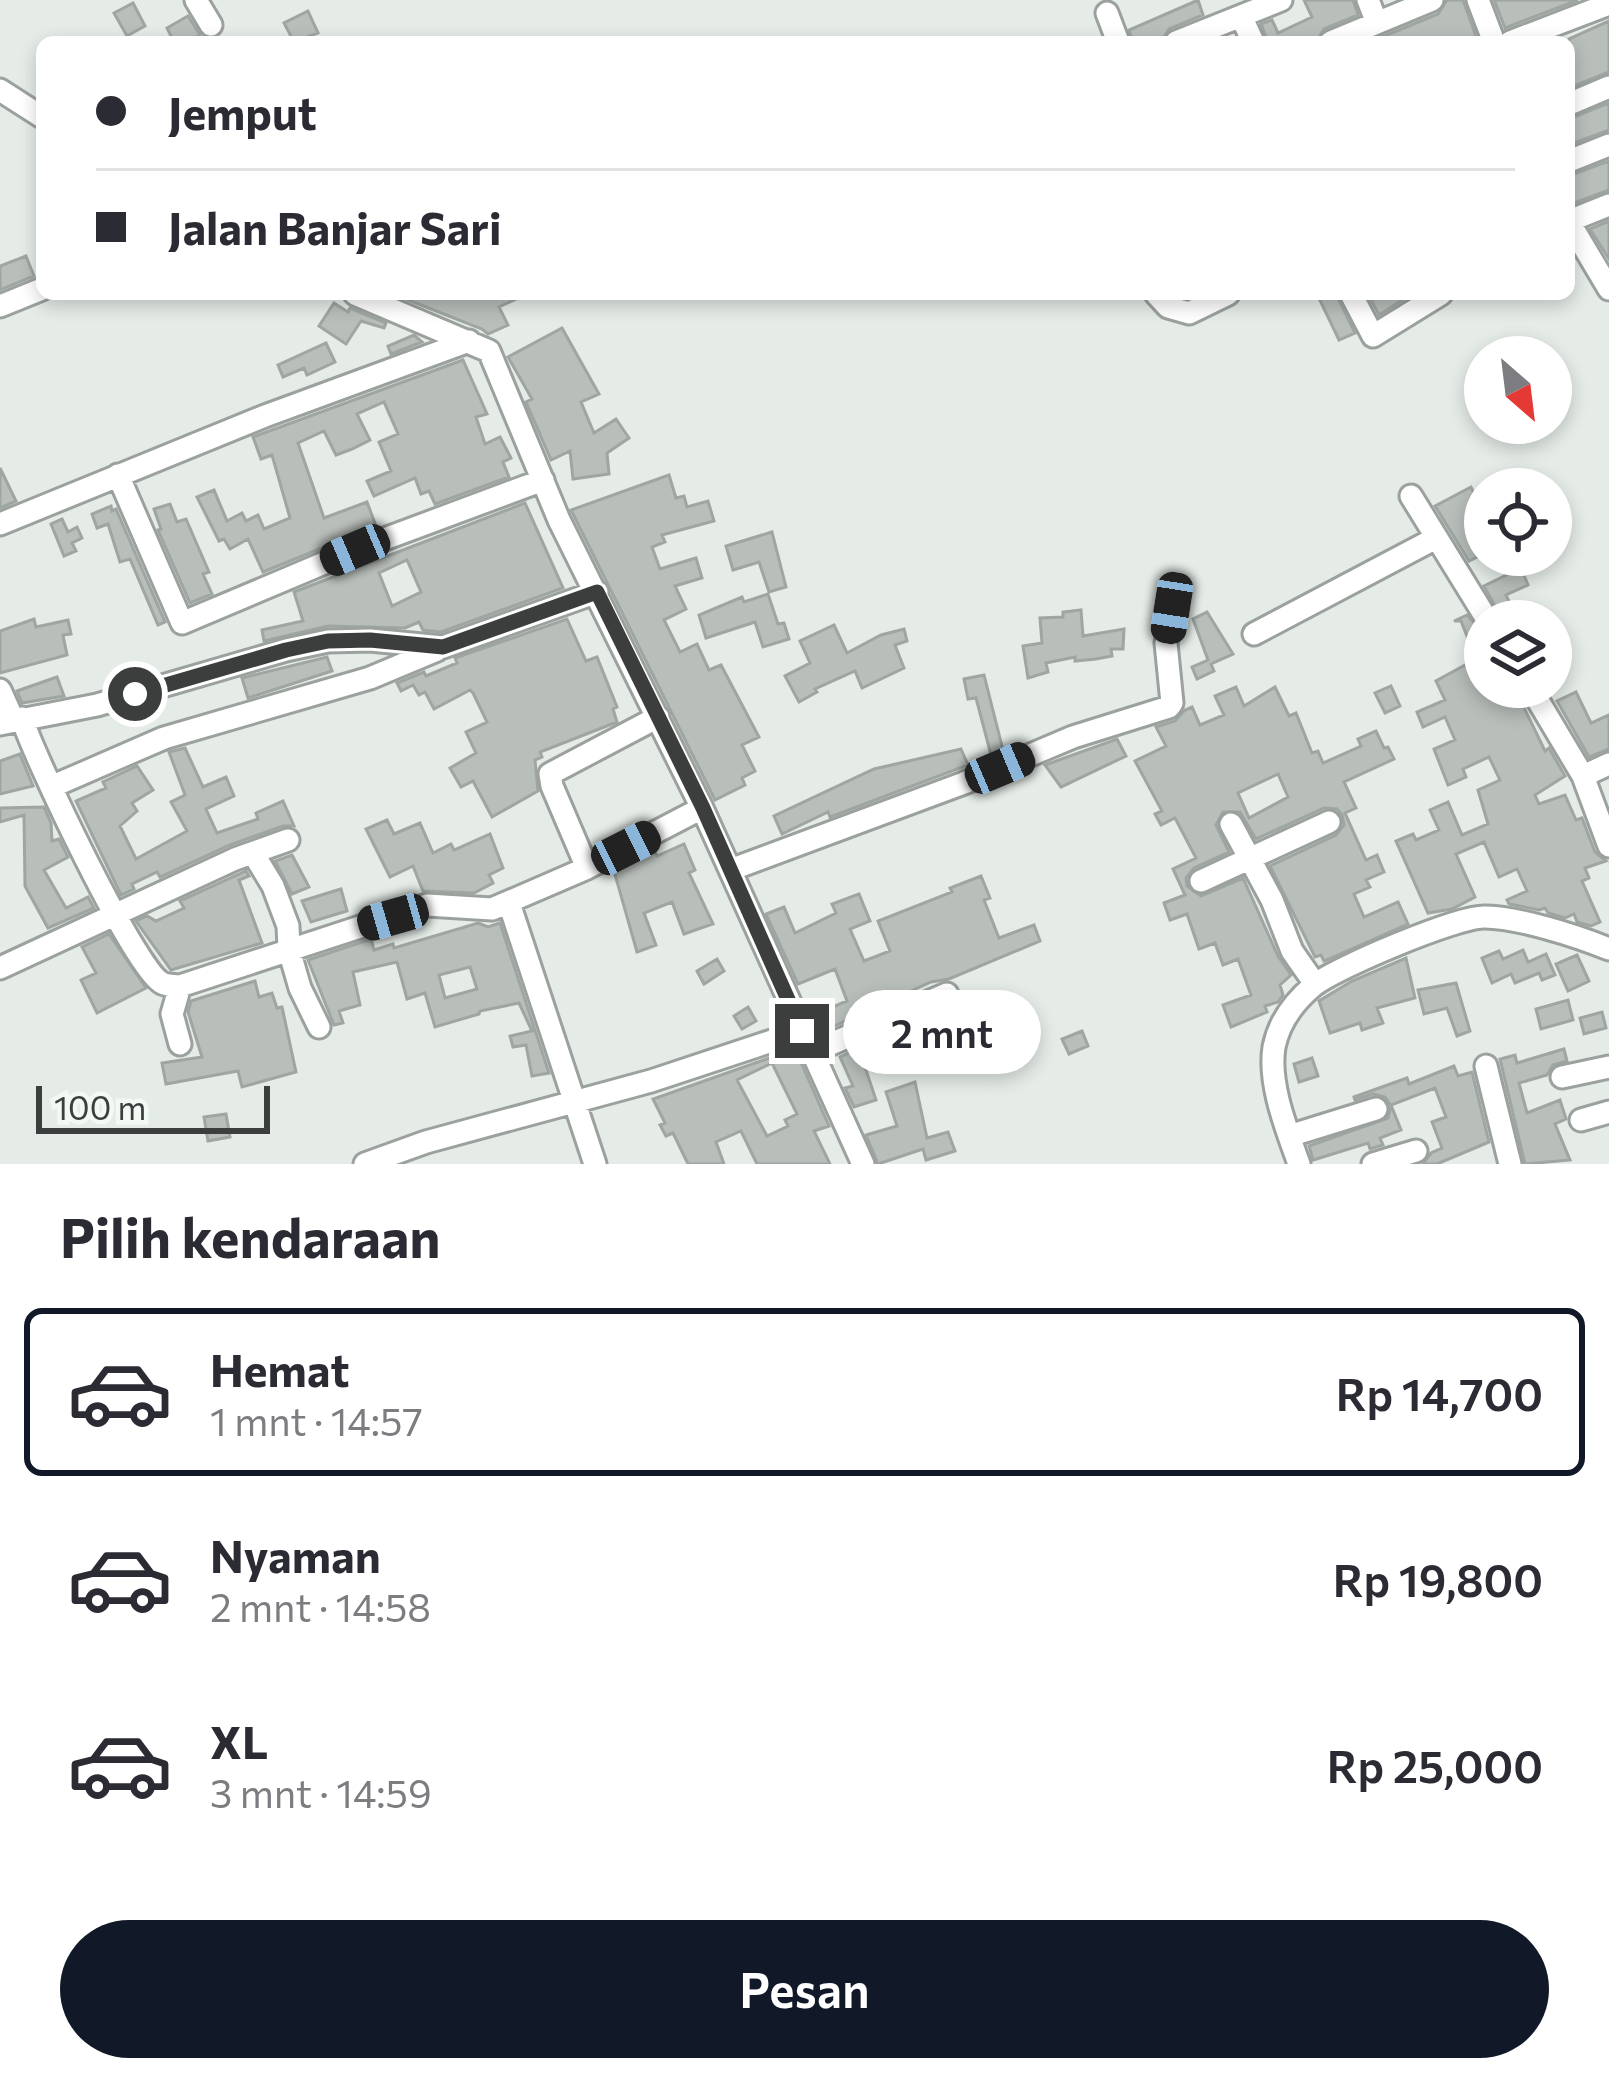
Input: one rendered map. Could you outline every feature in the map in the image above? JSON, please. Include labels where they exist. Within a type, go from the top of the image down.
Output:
[{"type":"street","points":[[196,0],[211,25]]},
{"type":"street","points":[[1191,36],[1281,0]]},
{"type":"street","points":[[1368,0],[1377,22]]},
{"type":"street","points":[[1344,36],[1432,0]]},
{"type":"street","points":[[1478,0],[1492,36]]},
{"type":"street","points":[[1526,36],[1609,4]]},
{"type":"street","points":[[1107,13],[1116,36]]},
{"type":"street","points":[[1241,16],[1250,36]]},
{"type":"street","points":[[1575,102],[1609,88]]},
{"type":"street","points":[[0,90],[36,113]]},
{"type":"street","points":[[1575,159],[1609,145]]},
{"type":"street","points":[[1575,219],[1609,205]]},
{"type":"street","points":[[1575,233],[1594,269]]},
{"type":"street","points":[[0,306],[36,291]]},
{"type":"street","points":[[376,300],[489,351],[543,480],[703,808],[863,1164]]},
{"type":"street","points":[[1162,300],[1189,313],[1216,300]]},
{"type":"street","points":[[1354,300],[1373,336],[1431,300]]},
{"type":"street","points":[[0,524],[469,341]]},
{"type":"street","points":[[118,475],[182,623],[355,550],[543,480]]},
{"type":"street","points":[[1411,496],[1475,600]]},
{"type":"street","points":[[1254,634],[1436,538]]},
{"type":"street","points":[[51,787],[164,738],[370,678],[597,592]]},
{"type":"street","points":[[730,870],[964,783],[1072,737],[1168,708],[1172,704],[1166,643],[1172,608]]},
{"type":"street","points":[[11,720],[97,705],[328,641],[443,647]]},
{"type":"street","points":[[0,690],[11,720],[51,787],[116,916],[145,967],[163,984],[180,986],[427,905],[493,909],[587,868],[703,808]]},
{"type":"street","points":[[1543,708],[1583,776],[1609,846]]},
{"type":"street","points":[[587,868],[550,774],[658,717]]},
{"type":"street","points":[[1583,776],[1609,764]]},
{"type":"street","points":[[1201,881],[1329,822]]},
{"type":"street","points":[[1231,824],[1272,900],[1292,951],[1316,984]]},
{"type":"street","points":[[0,968],[288,840]]},
{"type":"street","points":[[253,853],[267,873],[288,926],[300,988],[319,1027]]},
{"type":"street","points":[[509,903],[595,1164]]},
{"type":"street","points":[[1299,1164],[1276,1080],[1275,1043],[1290,1008],[1316,984],[1425,936],[1483,917],[1574,935],[1609,949]]},
{"type":"street","points":[[180,986],[172,1014],[180,1044]]},
{"type":"street","points":[[365,1164],[426,1142],[807,1042],[947,994]]},
{"type":"street","points":[[1486,1066],[1510,1164]]},
{"type":"street","points":[[1562,1077],[1609,1066]]},
{"type":"street","points":[[1289,1136],[1376,1109]]},
{"type":"street","points":[[1581,1120],[1609,1112]]},
{"type":"street","points":[[1372,1164],[1416,1151]]},
{"type":"building","points":[[1198,0],[1203,15],[1169,29],[1165,36],[1131,36],[1129,30]]},
{"type":"building","points":[[1304,0],[1353,0],[1358,15],[1324,29],[1320,36],[1266,36],[1261,24],[1272,20],[1278,33],[1312,17]]},
{"type":"building","points":[[1447,0],[1463,0],[1476,36],[1385,36],[1438,14]]},
{"type":"building","points":[[1494,0],[1578,0],[1505,28]]},
{"type":"building","points":[[133,3],[145,26],[127,36],[114,13]]},
{"type":"building","points":[[308,11],[318,33],[291,36],[284,23]]},
{"type":"building","points":[[188,16],[200,35],[171,36],[167,28]]},
{"type":"building","points":[[1609,21],[1609,72],[1575,86],[1575,36]]},
{"type":"building","points":[[1609,103],[1609,130],[1575,143],[1575,117]]},
{"type":"building","points":[[1609,161],[1609,190],[1575,203],[1575,174]]},
{"type":"building","points":[[1609,221],[1609,259],[1590,229]]},
{"type":"building","points":[[26,256],[34,276],[0,290],[0,266]]},
{"type":"building","points":[[408,300],[514,300],[499,307],[508,325],[488,334]]},
{"type":"building","points":[[1320,300],[1339,300],[1355,333],[1339,340]]},
{"type":"building","points":[[1371,300],[1403,300],[1379,315]]},
{"type":"building","points":[[334,303],[386,323],[384,328],[361,321],[346,344],[319,326]]},
{"type":"building","points":[[562,328],[599,394],[581,402],[594,433],[616,419],[629,438],[607,453],[609,474],[573,479],[570,451],[551,460],[526,402],[532,399],[508,357]]},
{"type":"building","points":[[414,335],[422,342],[391,354],[388,346]]},
{"type":"building","points":[[326,343],[335,362],[307,375],[304,368],[283,377],[278,365]]},
{"type":"building","points":[[463,360],[487,414],[476,417],[485,444],[500,437],[511,458],[503,462],[509,477],[435,504],[429,491],[421,494],[415,478],[374,496],[367,481],[391,471],[379,442],[398,434],[384,402],[357,414],[370,440],[352,449],[336,455],[324,431],[298,443],[324,518],[367,502],[376,526],[263,572],[248,539],[230,549],[224,539],[219,541],[197,497],[214,490],[227,521],[242,513],[246,521],[258,515],[264,529],[290,518],[272,455],[261,459],[253,437]]},
{"type":"building","points":[[0,468],[16,501],[0,508]]},
{"type":"building","points":[[669,475],[676,498],[684,496],[687,507],[708,501],[714,521],[662,535],[665,542],[652,547],[660,569],[696,558],[702,578],[675,586],[686,609],[664,620],[680,652],[697,644],[709,670],[721,665],[759,737],[742,745],[755,771],[742,778],[745,785],[715,800],[571,510]]},
{"type":"building","points":[[1464,491],[1464,553],[1435,506]]},
{"type":"building","points":[[525,503],[563,588],[441,632],[423,630],[419,622],[405,628],[328,626],[264,641],[262,630],[303,621],[294,592]],"holes":[[[407,560],[421,592],[392,606],[379,573]]]},
{"type":"building","points":[[170,504],[177,522],[186,519],[209,572],[203,574],[212,594],[190,603],[158,530],[154,509]]},
{"type":"building","points":[[111,506],[165,622],[158,625],[130,559],[120,562],[108,524],[97,528],[92,514]]},
{"type":"building","points":[[62,519],[68,532],[77,527],[82,538],[72,543],[76,551],[64,556],[51,524]]},
{"type":"building","points":[[772,532],[786,587],[769,592],[759,562],[733,570],[726,546]]},
{"type":"building","points":[[1505,576],[1524,576],[1528,585],[1506,595],[1508,600],[1492,600],[1484,586]]},
{"type":"building","points":[[768,594],[778,624],[784,623],[789,639],[763,647],[755,622],[706,638],[699,615],[742,597],[744,602]]},
{"type":"building","points":[[1081,610],[1083,636],[1124,629],[1123,649],[1111,649],[1112,656],[1096,659],[1075,661],[1075,657],[1046,663],[1048,672],[1028,678],[1023,646],[1042,643],[1040,618]]},
{"type":"building","points":[[1207,612],[1233,654],[1211,664],[1214,671],[1197,679],[1192,667],[1208,660],[1193,619]]},
{"type":"building","points":[[34,619],[36,627],[68,620],[71,634],[63,635],[67,655],[0,673],[0,631]]},
{"type":"building","points":[[567,619],[586,661],[597,657],[617,707],[613,709],[617,722],[540,752],[542,757],[535,760],[538,791],[492,817],[473,781],[461,787],[450,768],[476,753],[466,732],[487,722],[473,693],[470,690],[434,709],[425,692],[419,695],[413,685],[401,691],[397,683],[424,672],[426,676],[457,663],[455,658]]},
{"type":"building","points":[[834,625],[847,653],[904,629],[907,641],[895,645],[904,668],[862,688],[855,671],[815,689],[799,702],[785,676],[810,663],[800,641]]},
{"type":"building","points":[[327,657],[332,671],[248,698],[242,678]]},
{"type":"building","points":[[1464,666],[1464,708],[1524,708],[1545,751],[1549,748],[1565,776],[1535,795],[1539,804],[1565,795],[1576,820],[1582,818],[1595,852],[1606,861],[1585,868],[1589,878],[1582,881],[1600,922],[1591,926],[1577,922],[1574,914],[1565,918],[1545,908],[1509,904],[1507,900],[1527,891],[1517,869],[1499,877],[1484,842],[1456,854],[1475,897],[1452,909],[1428,913],[1396,841],[1413,834],[1416,840],[1439,830],[1430,810],[1448,802],[1462,835],[1488,824],[1478,790],[1500,780],[1489,757],[1463,769],[1466,777],[1448,785],[1434,749],[1455,740],[1445,717],[1423,727],[1417,712],[1445,700],[1436,681]]},
{"type":"building","points":[[984,675],[1003,750],[991,755],[976,698],[968,699],[964,679]]},
{"type":"building","points":[[57,677],[64,696],[22,703],[17,691]]},
{"type":"building","points":[[1391,686],[1400,706],[1385,713],[1375,693]]},
{"type":"building","points":[[1236,687],[1244,706],[1275,687],[1289,716],[1296,713],[1312,753],[1318,751],[1323,763],[1361,746],[1358,739],[1376,731],[1394,759],[1344,782],[1356,808],[1345,813],[1366,860],[1377,855],[1384,872],[1366,880],[1370,887],[1354,894],[1364,917],[1398,902],[1408,924],[1324,961],[1321,955],[1315,957],[1270,866],[1336,835],[1344,825],[1342,815],[1337,809],[1324,808],[1256,839],[1240,812],[1223,812],[1216,825],[1229,852],[1194,868],[1186,878],[1187,886],[1201,896],[1243,878],[1291,975],[1280,985],[1283,995],[1278,1002],[1265,1006],[1267,1012],[1231,1027],[1223,1005],[1251,995],[1238,959],[1223,965],[1215,943],[1199,949],[1187,914],[1170,920],[1164,903],[1185,895],[1173,869],[1196,858],[1175,818],[1161,825],[1155,814],[1162,811],[1135,761],[1166,746],[1156,727],[1175,721],[1185,710],[1192,707],[1200,725],[1224,715],[1215,696]],"holes":[[[1278,774],[1288,797],[1249,818],[1238,793]]]},
{"type":"building","points":[[1576,692],[1591,723],[1609,715],[1609,749],[1589,757],[1561,708],[1572,708]]},
{"type":"building","points":[[1117,739],[1126,756],[1061,787],[1045,765]]},
{"type":"building","points":[[185,748],[203,787],[226,777],[234,796],[206,809],[217,833],[258,819],[256,813],[283,801],[294,826],[230,845],[160,877],[157,872],[121,895],[76,801],[106,788],[103,782],[137,766],[153,790],[132,803],[137,811],[120,826],[136,859],[187,831],[171,802],[185,795],[169,752]]},
{"type":"building","points":[[961,749],[968,765],[830,817],[828,812],[782,834],[774,816],[874,769]]},
{"type":"building","points":[[20,754],[33,786],[0,794],[0,761]]},
{"type":"building","points":[[44,807],[52,841],[59,839],[68,857],[44,870],[66,908],[88,897],[94,908],[48,928],[25,886],[24,815],[0,822],[0,808]]},
{"type":"building","points":[[387,820],[394,834],[420,823],[433,853],[451,844],[454,850],[490,834],[503,868],[489,875],[493,883],[474,893],[423,891],[413,866],[390,877],[366,829]]},
{"type":"building","points":[[684,844],[695,870],[689,873],[713,924],[684,934],[672,902],[644,913],[656,945],[637,952],[614,871],[654,850],[657,856]]},
{"type":"building","points":[[292,855],[309,887],[292,894],[275,861]]},
{"type":"building","points":[[246,871],[249,876],[239,880],[262,943],[171,970],[136,921],[147,916],[156,921],[184,908],[180,901]]},
{"type":"building","points":[[981,876],[990,898],[984,900],[999,938],[1034,925],[1040,941],[931,982],[830,1028],[823,1011],[847,1001],[835,969],[798,984],[766,914],[784,907],[795,933],[836,913],[832,904],[859,894],[870,921],[850,929],[864,961],[890,951],[878,921]]},
{"type":"building","points":[[341,889],[347,911],[311,922],[302,901]]},
{"type":"building","points":[[478,923],[488,927],[500,923],[549,1073],[532,1076],[526,1045],[513,1047],[510,1036],[532,1031],[519,1003],[435,1027],[425,993],[407,999],[397,962],[353,972],[360,1005],[339,1011],[343,1023],[334,1025],[308,960],[371,939],[374,950],[393,944],[394,948]],"holes":[[[470,967],[477,989],[445,998],[439,975]]]},
{"type":"building","points":[[109,934],[146,988],[97,1013],[81,980],[96,973],[82,947]]},
{"type":"building","points":[[1523,950],[1528,962],[1546,954],[1555,975],[1542,980],[1539,973],[1515,983],[1511,974],[1492,983],[1482,958],[1499,951],[1503,959]]},
{"type":"building","points":[[1577,955],[1589,981],[1568,991],[1556,964]]},
{"type":"building","points":[[1406,958],[1415,998],[1377,1008],[1383,1023],[1362,1030],[1360,1023],[1330,1033],[1319,1001]]},
{"type":"building","points":[[717,959],[724,971],[704,984],[697,971]]},
{"type":"building","points":[[255,981],[259,997],[272,993],[277,1008],[282,1007],[296,1072],[242,1087],[238,1071],[166,1084],[162,1063],[202,1057],[188,1012],[191,1001]]},
{"type":"building","points":[[1456,983],[1470,1031],[1457,1036],[1447,1008],[1424,1014],[1418,990]]},
{"type":"building","points":[[1568,1000],[1573,1020],[1541,1029],[1536,1009]]},
{"type":"building","points":[[748,1007],[756,1021],[742,1029],[734,1016]]},
{"type":"building","points":[[1602,1012],[1606,1028],[1584,1034],[1580,1018]]},
{"type":"building","points":[[1082,1031],[1088,1046],[1069,1054],[1062,1039]]},
{"type":"building","points":[[895,1032],[903,1050],[865,1067],[876,1100],[854,1107],[845,1088],[853,1086],[840,1057]]},
{"type":"building","points":[[795,1049],[829,1126],[814,1131],[830,1164],[757,1164],[741,1131],[716,1142],[724,1164],[688,1164],[673,1133],[666,1136],[660,1125],[665,1123],[653,1099]],"holes":[[[772,1063],[797,1114],[785,1120],[788,1126],[767,1136],[737,1080]]]},
{"type":"building","points":[[1564,1049],[1567,1061],[1553,1065],[1547,1075],[1519,1083],[1527,1113],[1560,1100],[1566,1119],[1555,1124],[1570,1160],[1525,1164],[1500,1059],[1515,1055],[1517,1063]]},
{"type":"building","points":[[1312,1058],[1318,1076],[1299,1082],[1294,1064]]},
{"type":"building","points":[[1454,1066],[1458,1076],[1472,1072],[1489,1142],[1437,1164],[1423,1164],[1442,1148],[1432,1122],[1446,1117],[1435,1088],[1391,1105],[1401,1130],[1380,1138],[1383,1145],[1370,1149],[1368,1143],[1313,1160],[1309,1146],[1388,1118],[1391,1106],[1385,1097],[1354,1097],[1407,1078],[1409,1084]]},
{"type":"building","points":[[915,1082],[927,1138],[948,1132],[955,1151],[926,1160],[923,1149],[878,1164],[866,1135],[897,1126],[886,1092]]},
{"type":"building","points":[[226,1114],[230,1137],[208,1141],[204,1117]]},
{"type":"route","points":[[135,694],[328,641],[443,647],[597,592],[703,808],[802,1031]]}]
